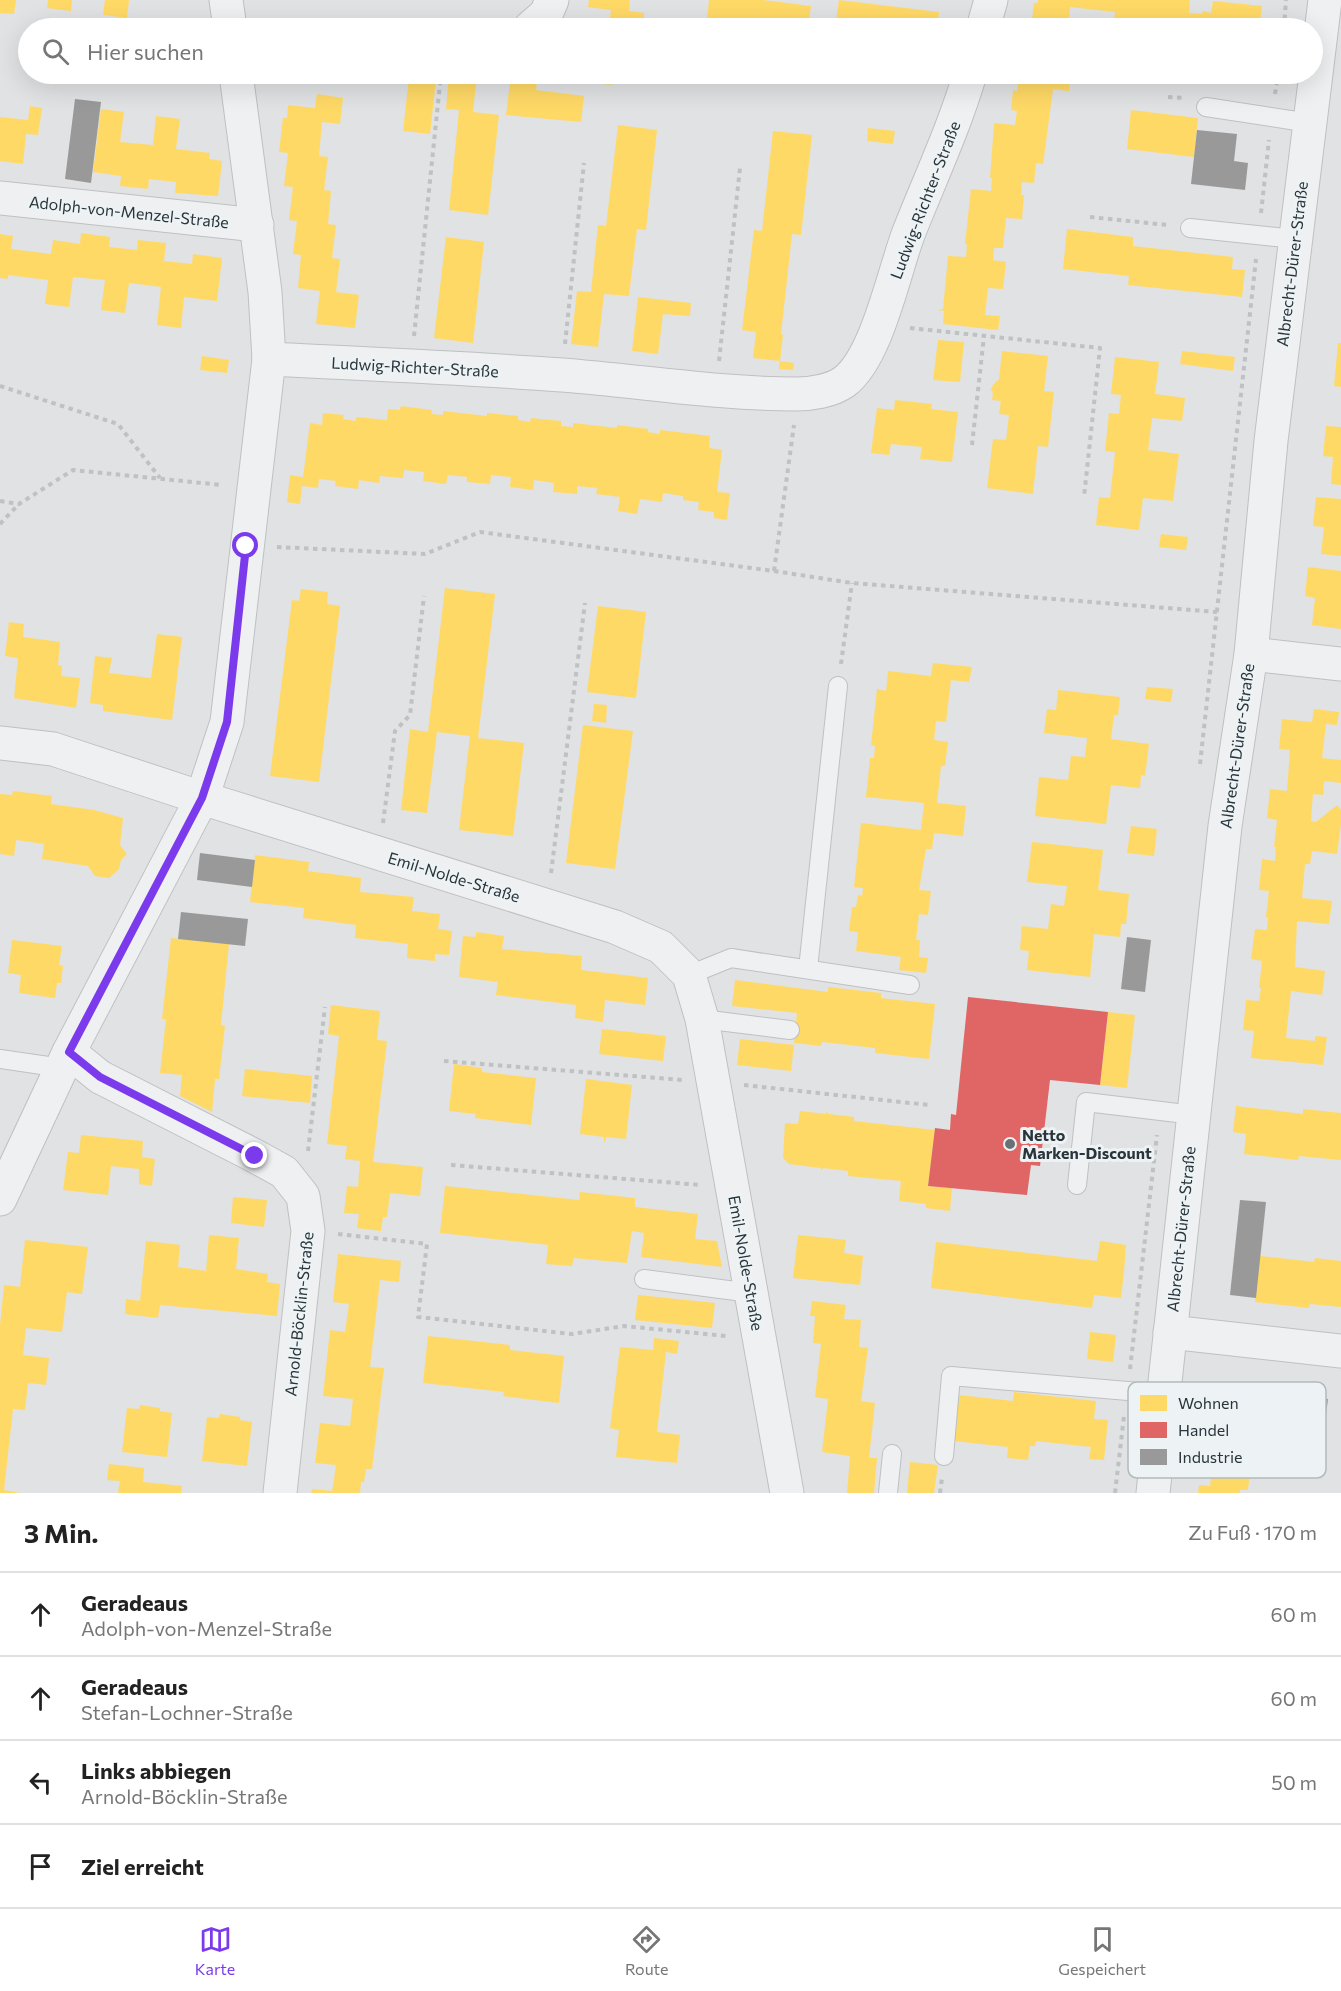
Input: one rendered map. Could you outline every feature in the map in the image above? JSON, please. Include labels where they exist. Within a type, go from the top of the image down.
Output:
[{"type":"street","points":[[226,0],[229,18]]},
{"type":"street","points":[[541,18],[546,14],[552,0]]},
{"type":"street","points":[[985,18],[991,0]]},
{"type":"street","name":"Albrecht-Dürer-Straße","points":[[1323,18],[1325,0]]},
{"type":"street","points":[[0,1199],[66,1060],[202,798],[227,722],[269,359],[265,292],[237,84]]},
{"type":"street","name":"Ludwig-Richter-Straße","points":[[269,359],[562,375],[716,390],[798,394],[824,391],[843,383],[859,369],[879,325],[908,235],[960,108],[967,84]]},
{"type":"street","name":"Albrecht-Dürer-Straße","points":[[1164,1382],[1225,826],[1251,654],[1271,441],[1315,84]]},
{"type":"street","name":"Adolph-von-Menzel-Straße","points":[[0,198],[257,225]]},
{"type":"street","points":[[1251,654],[1341,664]]},
{"type":"street","name":"Emil-Nolde-Straße","points":[[0,743],[53,749],[615,927],[661,947],[689,975],[702,1019],[787,1493]]},
{"type":"street","points":[[66,1060],[284,1172],[303,1196]]},
{"type":"street","name":"Arnold-Böcklin-Straße","points":[[280,1493],[308,1231],[303,1196]]},
{"type":"street","points":[[1170,1332],[1341,1351]]},
{"type":"street","name":"Albrecht-Dürer-Straße","points":[[1152,1493],[1154,1478]]},
{"type":"lane","points":[[1206,107],[1310,123]]},
{"type":"lane","points":[[1190,228],[1295,239]]},
{"type":"lane","points":[[808,969],[838,686]]},
{"type":"lane","points":[[689,975],[731,958],[910,985]]},
{"type":"lane","points":[[702,1019],[790,1030]]},
{"type":"lane","points":[[0,1059],[66,1060]]},
{"type":"lane","points":[[1077,1185],[1086,1102],[1194,1115]]},
{"type":"lane","points":[[644,1279],[751,1293]]},
{"type":"lane","points":[[944,1456],[951,1376],[1128,1391]]},
{"type":"lane","points":[[888,1493],[892,1454]]},
{"type":"path","points":[[1285,18],[1286,0]]},
{"type":"path","points":[[411,367],[440,84]]},
{"type":"path","points":[[562,375],[584,163]]},
{"type":"path","points":[[716,390],[740,168]]},
{"type":"path","points":[[1090,217],[1190,228]]},
{"type":"path","points":[[879,325],[1100,348],[1084,497]]},
{"type":"path","points":[[972,445],[984,335]]},
{"type":"path","points":[[0,386],[118,424],[161,479]]},
{"type":"path","points":[[774,571],[798,394]]},
{"type":"path","points":[[0,524],[19,504],[74,470],[253,488]]},
{"type":"path","points":[[0,501],[19,504]]},
{"type":"path","points":[[246,546],[425,554],[480,532],[852,583],[1217,612]]},
{"type":"path","points":[[838,686],[852,583]]},
{"type":"path","points":[[380,853],[395,731],[410,715],[424,596]]},
{"type":"path","points":[[547,906],[585,603]]},
{"type":"path","points":[[303,1196],[325,1007]]},
{"type":"path","name":"Emil-Nolde-Straße","points":[[451,1165],[732,1187]]},
{"type":"path","name":"Emil-Nolde-Straße","points":[[308,1231],[427,1244],[418,1317],[572,1334],[624,1326],[760,1340]]},
{"type":"building: Wohnen","points":[[0,0],[16,0],[14,14],[0,13]]},
{"type":"building: Wohnen","points":[[48,0],[72,0],[71,11],[47,8]]},
{"type":"building: Wohnen","points":[[105,0],[129,0],[127,18],[103,15]]},
{"type":"building: Wohnen","points":[[589,0],[630,0],[629,11],[644,13],[644,18],[610,18],[611,10],[588,7]]},
{"type":"building: Wohnen","points":[[709,0],[763,0],[811,6],[809,18],[707,18]]},
{"type":"building: Wohnen","points":[[839,0],[939,12],[938,18],[836,18]]},
{"type":"building: Wohnen","points":[[1038,0],[1190,0],[1189,13],[1202,14],[1203,11],[1211,13],[1213,1],[1262,6],[1260,18],[1114,18],[1115,12],[1070,7],[1069,18],[1032,18],[1034,3],[1038,3]]},
{"type":"building: Wohnen","points":[[408,84],[436,84],[430,134],[403,131]]},
{"type":"building: Wohnen","points":[[448,84],[476,84],[473,112],[499,115],[488,215],[449,210],[459,110],[446,109]]},
{"type":"building: Wohnen","points":[[510,84],[537,84],[536,90],[584,96],[581,122],[506,115]]},
{"type":"building: Wohnen","points":[[1018,84],[1070,84],[1069,91],[1053,89],[1043,164],[1036,163],[1034,183],[1022,182],[1021,195],[1024,195],[1022,219],[1006,218],[1003,248],[994,248],[993,260],[1006,262],[1003,289],[988,288],[985,315],[1000,316],[998,330],[943,324],[944,311],[938,310],[943,309],[948,256],[966,257],[967,245],[965,244],[971,189],[991,191],[994,123],[1015,125],[1017,111],[1011,110],[1013,90],[1017,91]]},
{"type":"building: Wohnen","points":[[317,94],[343,98],[340,124],[322,122],[319,156],[328,157],[324,190],[331,191],[328,224],[336,225],[332,258],[340,259],[336,292],[359,295],[355,328],[316,324],[320,291],[298,288],[301,255],[293,254],[297,221],[289,220],[293,187],[284,186],[288,153],[279,152],[283,118],[287,118],[288,105],[315,108]]},
{"type":"building: Wohnen","points":[[30,106],[42,108],[38,135],[26,134],[23,164],[0,161],[0,117],[28,120]]},
{"type":"building: Wohnen","points":[[101,109],[124,112],[120,142],[153,145],[156,116],[180,119],[176,149],[210,153],[209,159],[222,161],[218,196],[175,193],[176,182],[149,179],[148,189],[120,186],[121,176],[93,172]]},
{"type":"building: Wohnen","points":[[1131,110],[1198,118],[1194,157],[1127,149]]},
{"type":"building: Wohnen","points":[[618,125],[657,130],[646,230],[637,229],[629,296],[604,294],[598,347],[571,344],[577,291],[591,292],[598,225],[606,226]]},
{"type":"building: Wohnen","points":[[868,128],[895,131],[893,144],[867,141]]},
{"type":"building: Wohnen","points":[[773,131],[812,135],[801,235],[792,234],[780,361],[753,358],[756,332],[742,330],[754,230],[762,231]]},
{"type":"building: Wohnen","points":[[1067,229],[1133,237],[1133,246],[1233,257],[1232,269],[1245,270],[1242,297],[1128,285],[1129,276],[1063,269]]},
{"type":"building: Wohnen","points":[[81,233],[110,237],[109,247],[137,250],[138,240],[166,243],[164,261],[192,264],[193,254],[222,258],[217,301],[184,297],[181,328],[157,325],[161,287],[129,283],[125,313],[101,310],[105,280],[73,277],[69,307],[45,304],[48,280],[8,275],[8,279],[0,278],[0,234],[13,236],[11,249],[51,254],[53,240],[80,244]]},
{"type":"building: Wohnen","points":[[446,237],[484,242],[473,343],[434,338]]},
{"type":"building: Wohnen","points":[[638,297],[691,303],[690,316],[663,314],[658,354],[632,351]]},
{"type":"building: Wohnen","points":[[938,340],[964,342],[960,382],[933,380]]},
{"type":"building: Wohnen","points":[[1338,343],[1341,343],[1341,387],[1334,386]]},
{"type":"building: Wohnen","points":[[1002,351],[1048,356],[1044,391],[1054,392],[1051,420],[1048,447],[1038,446],[1033,494],[987,488],[993,439],[1006,440],[1009,415],[999,414],[1001,401],[992,400],[991,389],[999,379]]},
{"type":"building: Wohnen","points":[[1182,351],[1235,357],[1233,371],[1180,364]]},
{"type":"building: Wohnen","points":[[202,356],[229,360],[227,373],[200,370]]},
{"type":"building: Wohnen","points":[[1115,357],[1159,362],[1155,394],[1185,398],[1182,421],[1152,418],[1148,450],[1179,454],[1173,501],[1143,498],[1139,530],[1096,525],[1099,497],[1110,498],[1115,452],[1105,451],[1109,413],[1119,414],[1121,395],[1111,394]]},
{"type":"building: Wohnen","points":[[780,361],[794,363],[793,370],[779,369]]},
{"type":"building: Wohnen","points":[[895,400],[932,404],[931,409],[958,412],[952,462],[920,459],[922,447],[891,444],[889,455],[871,453],[877,408],[894,410]]},
{"type":"building: Wohnen","points":[[401,406],[432,410],[431,414],[443,415],[443,411],[487,416],[487,413],[518,416],[518,420],[530,422],[531,418],[561,421],[561,426],[573,427],[573,423],[617,428],[617,425],[648,429],[648,432],[660,434],[660,430],[710,436],[709,448],[722,450],[717,492],[730,493],[727,520],[714,518],[714,512],[698,510],[699,502],[683,500],[683,496],[663,493],[662,502],[640,499],[637,514],[618,511],[620,497],[596,494],[597,488],[577,486],[577,494],[553,492],[554,483],[534,480],[533,490],[510,487],[511,477],[491,475],[490,484],[467,482],[467,477],[448,475],[446,484],[423,481],[424,472],[404,470],[403,478],[380,476],[379,483],[359,480],[358,489],[335,486],[336,481],[319,479],[318,488],[302,486],[300,504],[287,502],[290,475],[303,477],[310,423],[322,425],[323,413],[344,415],[343,419],[356,421],[356,417],[387,420],[388,409],[400,410]]},
{"type":"building: Wohnen","points":[[1326,426],[1341,427],[1341,485],[1331,484],[1333,457],[1323,456]]},
{"type":"building: Wohnen","points":[[1316,497],[1341,499],[1341,556],[1321,554],[1324,527],[1313,526]]},
{"type":"building: Wohnen","points":[[1161,534],[1188,537],[1186,550],[1159,547]]},
{"type":"building: Wohnen","points":[[1308,567],[1341,571],[1341,629],[1312,625],[1315,598],[1305,596]]},
{"type":"building: Wohnen","points":[[445,588],[495,594],[478,738],[524,743],[513,836],[459,830],[470,736],[437,732],[427,813],[401,810],[410,729],[428,732]]},
{"type":"building: Wohnen","points":[[301,589],[328,592],[327,604],[340,606],[319,782],[270,776],[292,600],[299,601]]},
{"type":"building: Wohnen","points":[[598,606],[646,612],[636,698],[587,692]]},
{"type":"building: Wohnen","points":[[9,622],[24,624],[23,637],[60,642],[58,665],[62,666],[61,676],[80,678],[76,708],[14,698],[18,658],[5,656]]},
{"type":"building: Wohnen","points":[[157,634],[182,637],[172,720],[103,711],[103,705],[90,703],[95,656],[112,658],[109,673],[151,678]]},
{"type":"building: Wohnen","points":[[933,663],[972,667],[969,682],[951,680],[946,722],[936,721],[934,740],[948,742],[945,766],[941,766],[937,803],[966,806],[963,836],[934,833],[932,849],[926,849],[919,890],[931,891],[928,915],[919,914],[916,940],[920,940],[919,957],[928,958],[926,973],[899,970],[901,957],[856,951],[858,932],[849,931],[852,907],[856,907],[858,895],[862,896],[863,888],[854,887],[861,823],[921,830],[924,803],[866,797],[870,758],[874,758],[875,746],[871,745],[877,689],[886,691],[888,671],[931,676]]},
{"type":"building: Wohnen","points":[[1147,687],[1173,689],[1171,702],[1145,699]]},
{"type":"building: Wohnen","points":[[1058,690],[1120,697],[1118,715],[1114,715],[1111,739],[1149,744],[1145,776],[1141,775],[1140,788],[1111,785],[1106,824],[1035,816],[1039,777],[1068,780],[1071,756],[1085,757],[1087,738],[1044,733],[1047,709],[1056,710]]},
{"type":"building: Wohnen","points":[[594,704],[607,705],[606,723],[592,721]]},
{"type":"building: Wohnen","points":[[1314,709],[1339,712],[1337,725],[1326,724],[1322,758],[1341,760],[1341,783],[1324,781],[1323,795],[1313,794],[1311,821],[1316,822],[1337,805],[1341,810],[1341,824],[1337,854],[1312,851],[1310,864],[1305,864],[1302,898],[1332,901],[1329,924],[1297,921],[1295,967],[1325,971],[1322,995],[1291,991],[1286,1038],[1315,1041],[1315,1036],[1327,1037],[1323,1065],[1251,1058],[1254,1031],[1243,1030],[1246,1000],[1259,1001],[1261,988],[1259,988],[1262,961],[1251,959],[1255,929],[1267,930],[1269,891],[1259,890],[1262,859],[1275,861],[1277,820],[1267,818],[1270,789],[1287,791],[1290,750],[1279,749],[1282,719],[1312,722]]},
{"type":"building: Wohnen","points":[[583,725],[633,731],[615,869],[566,863]]},
{"type":"building: Wohnen","points":[[13,791],[52,796],[51,804],[94,810],[123,818],[120,845],[127,854],[121,860],[119,869],[109,878],[95,876],[88,866],[42,859],[44,844],[16,840],[14,856],[0,854],[0,794],[12,795]]},
{"type":"building: Wohnen","points":[[1131,826],[1157,829],[1154,856],[1127,853]]},
{"type":"building: Wohnen","points":[[1032,842],[1103,850],[1098,890],[1129,894],[1126,924],[1121,924],[1120,937],[1094,934],[1090,977],[1027,970],[1029,951],[1020,950],[1022,926],[1048,929],[1051,904],[1064,906],[1067,886],[1027,882]]},
{"type":"building: Wohnen","points":[[255,855],[309,862],[308,871],[361,878],[360,892],[414,897],[412,911],[440,914],[438,929],[452,931],[449,955],[435,954],[435,961],[407,958],[408,944],[355,938],[356,925],[303,918],[304,908],[250,902]]},
{"type":"building: Wohnen","points":[[476,932],[504,936],[502,949],[582,956],[581,970],[648,978],[645,1005],[605,1000],[603,1022],[575,1018],[576,1005],[496,995],[498,982],[459,977],[463,936],[476,937]]},
{"type":"building: Wohnen","points":[[171,938],[229,944],[221,1025],[225,1026],[219,1079],[215,1079],[212,1112],[180,1096],[182,1075],[160,1073],[166,1019],[162,1019]]},
{"type":"building: Wohnen","points":[[12,940],[62,946],[59,965],[63,966],[61,983],[57,983],[55,998],[19,993],[21,975],[8,973]]},
{"type":"building: Wohnen","points":[[735,980],[828,992],[828,987],[881,993],[881,998],[935,1004],[929,1059],[875,1053],[875,1048],[822,1042],[821,1046],[794,1043],[797,1013],[732,1006]]},
{"type":"building: Wohnen","points":[[331,1005],[380,1011],[377,1040],[387,1041],[373,1162],[423,1167],[420,1196],[390,1193],[387,1217],[383,1217],[381,1231],[357,1228],[359,1214],[344,1213],[347,1186],[358,1187],[360,1161],[345,1159],[347,1146],[327,1144],[339,1036],[328,1034]]},
{"type":"building: Wohnen","points":[[1108,1012],[1135,1015],[1127,1088],[1100,1085]]},
{"type":"building: Wohnen","points":[[602,1029],[666,1036],[663,1061],[599,1054]]},
{"type":"building: Wohnen","points":[[740,1039],[794,1045],[791,1071],[737,1065]]},
{"type":"building: Wohnen","points":[[454,1064],[482,1068],[482,1072],[536,1078],[531,1125],[475,1118],[475,1114],[449,1111]]},
{"type":"building: Wohnen","points":[[245,1069],[312,1076],[310,1103],[242,1096]]},
{"type":"building: Wohnen","points":[[586,1079],[632,1085],[626,1139],[606,1137],[604,1142],[604,1137],[580,1134]]},
{"type":"building: Wohnen","points":[[1236,1106],[1303,1114],[1303,1109],[1341,1113],[1341,1160],[1299,1156],[1298,1160],[1244,1154],[1246,1134],[1233,1132]]},
{"type":"building: Wohnen","points":[[800,1111],[826,1114],[826,1112],[854,1117],[854,1121],[935,1130],[928,1186],[952,1187],[950,1211],[926,1208],[926,1204],[899,1201],[901,1181],[848,1176],[848,1171],[823,1168],[823,1170],[789,1164],[783,1158],[785,1123],[798,1124]]},
{"type":"building: Wohnen","points":[[81,1135],[143,1141],[142,1157],[155,1159],[152,1186],[139,1184],[139,1169],[111,1166],[108,1195],[63,1190],[68,1152],[79,1153]]},
{"type":"building: Wohnen","points":[[445,1186],[579,1200],[580,1192],[635,1198],[635,1207],[698,1214],[695,1239],[717,1241],[722,1267],[641,1257],[644,1233],[632,1231],[627,1263],[574,1258],[572,1266],[546,1264],[548,1245],[440,1233]]},
{"type":"building: Wohnen","points":[[233,1197],[267,1200],[264,1227],[231,1223]]},
{"type":"building: Wohnen","points":[[209,1235],[239,1238],[236,1269],[268,1274],[267,1282],[280,1284],[277,1316],[160,1305],[158,1318],[125,1314],[126,1299],[140,1301],[146,1241],[180,1245],[178,1267],[206,1271]]},
{"type":"building: Wohnen","points":[[798,1235],[846,1240],[844,1253],[863,1256],[860,1285],[793,1278]]},
{"type":"building: Wohnen","points":[[25,1240],[88,1247],[82,1294],[67,1292],[62,1332],[26,1328],[23,1355],[49,1358],[46,1385],[28,1383],[25,1410],[13,1409],[4,1490],[20,1493],[0,1493],[0,1325],[4,1285],[20,1287]]},
{"type":"building: Wohnen","points":[[1100,1241],[1126,1245],[1121,1298],[1094,1295],[1092,1308],[931,1288],[936,1242],[1097,1261]]},
{"type":"building: Wohnen","points":[[338,1254],[401,1261],[399,1282],[380,1280],[370,1367],[384,1368],[372,1469],[366,1469],[360,1493],[311,1493],[312,1489],[332,1491],[336,1465],[315,1463],[320,1423],[350,1426],[353,1399],[323,1396],[330,1330],[345,1332],[349,1304],[333,1302]]},
{"type":"building: Wohnen","points":[[1260,1256],[1314,1262],[1315,1258],[1341,1261],[1341,1307],[1310,1304],[1309,1308],[1255,1302]]},
{"type":"building: Wohnen","points":[[638,1295],[715,1303],[712,1328],[635,1320]]},
{"type":"building: Wohnen","points":[[812,1301],[846,1305],[844,1319],[861,1320],[859,1347],[868,1348],[861,1401],[875,1403],[869,1458],[877,1458],[874,1493],[847,1493],[850,1456],[822,1452],[828,1399],[815,1397],[821,1344],[813,1343],[815,1316],[810,1316]]},
{"type":"building: Wohnen","points":[[1090,1332],[1116,1335],[1113,1362],[1087,1359]]},
{"type":"building: Wohnen","points":[[428,1336],[510,1345],[510,1350],[564,1356],[559,1403],[503,1396],[504,1392],[423,1383]]},
{"type":"building: Wohnen","points":[[654,1338],[679,1341],[677,1354],[666,1352],[657,1432],[680,1435],[677,1463],[616,1457],[619,1430],[610,1428],[620,1347],[653,1350]]},
{"type":"building: Wohnen","points":[[1014,1392],[1096,1401],[1094,1419],[1108,1420],[1104,1460],[1089,1459],[1091,1447],[1036,1441],[1035,1446],[1030,1446],[1028,1460],[1007,1458],[1008,1447],[954,1441],[959,1395],[1013,1401]]},
{"type":"building: Wohnen","points":[[140,1405],[160,1408],[160,1411],[172,1413],[167,1457],[122,1452],[127,1408],[139,1409]]},
{"type":"building: Wohnen","points":[[220,1414],[240,1417],[240,1420],[252,1422],[247,1466],[202,1461],[207,1417],[219,1418]]},
{"type":"building: Wohnen","points":[[910,1462],[938,1465],[934,1493],[907,1493]]},
{"type":"building: Wohnen","points":[[109,1464],[144,1468],[143,1482],[182,1486],[181,1493],[118,1493],[120,1481],[107,1480]]},
{"type":"building: Wohnen","points":[[1211,1478],[1249,1478],[1248,1490],[1240,1490],[1240,1493],[1198,1493],[1199,1485],[1210,1486]]},
{"type":"building: Handel","points":[[968,997],[1108,1012],[1100,1085],[1050,1080],[1040,1166],[1031,1165],[1027,1195],[928,1186],[935,1128],[950,1130],[951,1114],[956,1115]]},
{"type":"building: Industrie","points":[[75,99],[101,102],[91,183],[65,179]]},
{"type":"building: Industrie","points":[[1197,130],[1237,134],[1234,161],[1248,163],[1245,190],[1191,184]]},
{"type":"building: Industrie","points":[[200,853],[255,860],[252,887],[197,880]]},
{"type":"building: Industrie","points":[[181,912],[248,919],[245,946],[178,939]]},
{"type":"building: Industrie","points":[[1127,937],[1151,940],[1145,992],[1121,989]]},
{"type":"building: Industrie","points":[[1240,1200],[1266,1202],[1256,1298],[1230,1295]]},
{"type":"place","name":"Netto Marken-Discount","points":[[1010,1144]]},
{"type":"route","points":[[246,546],[227,722],[202,798],[69,1052],[100,1077],[255,1156]]}]
